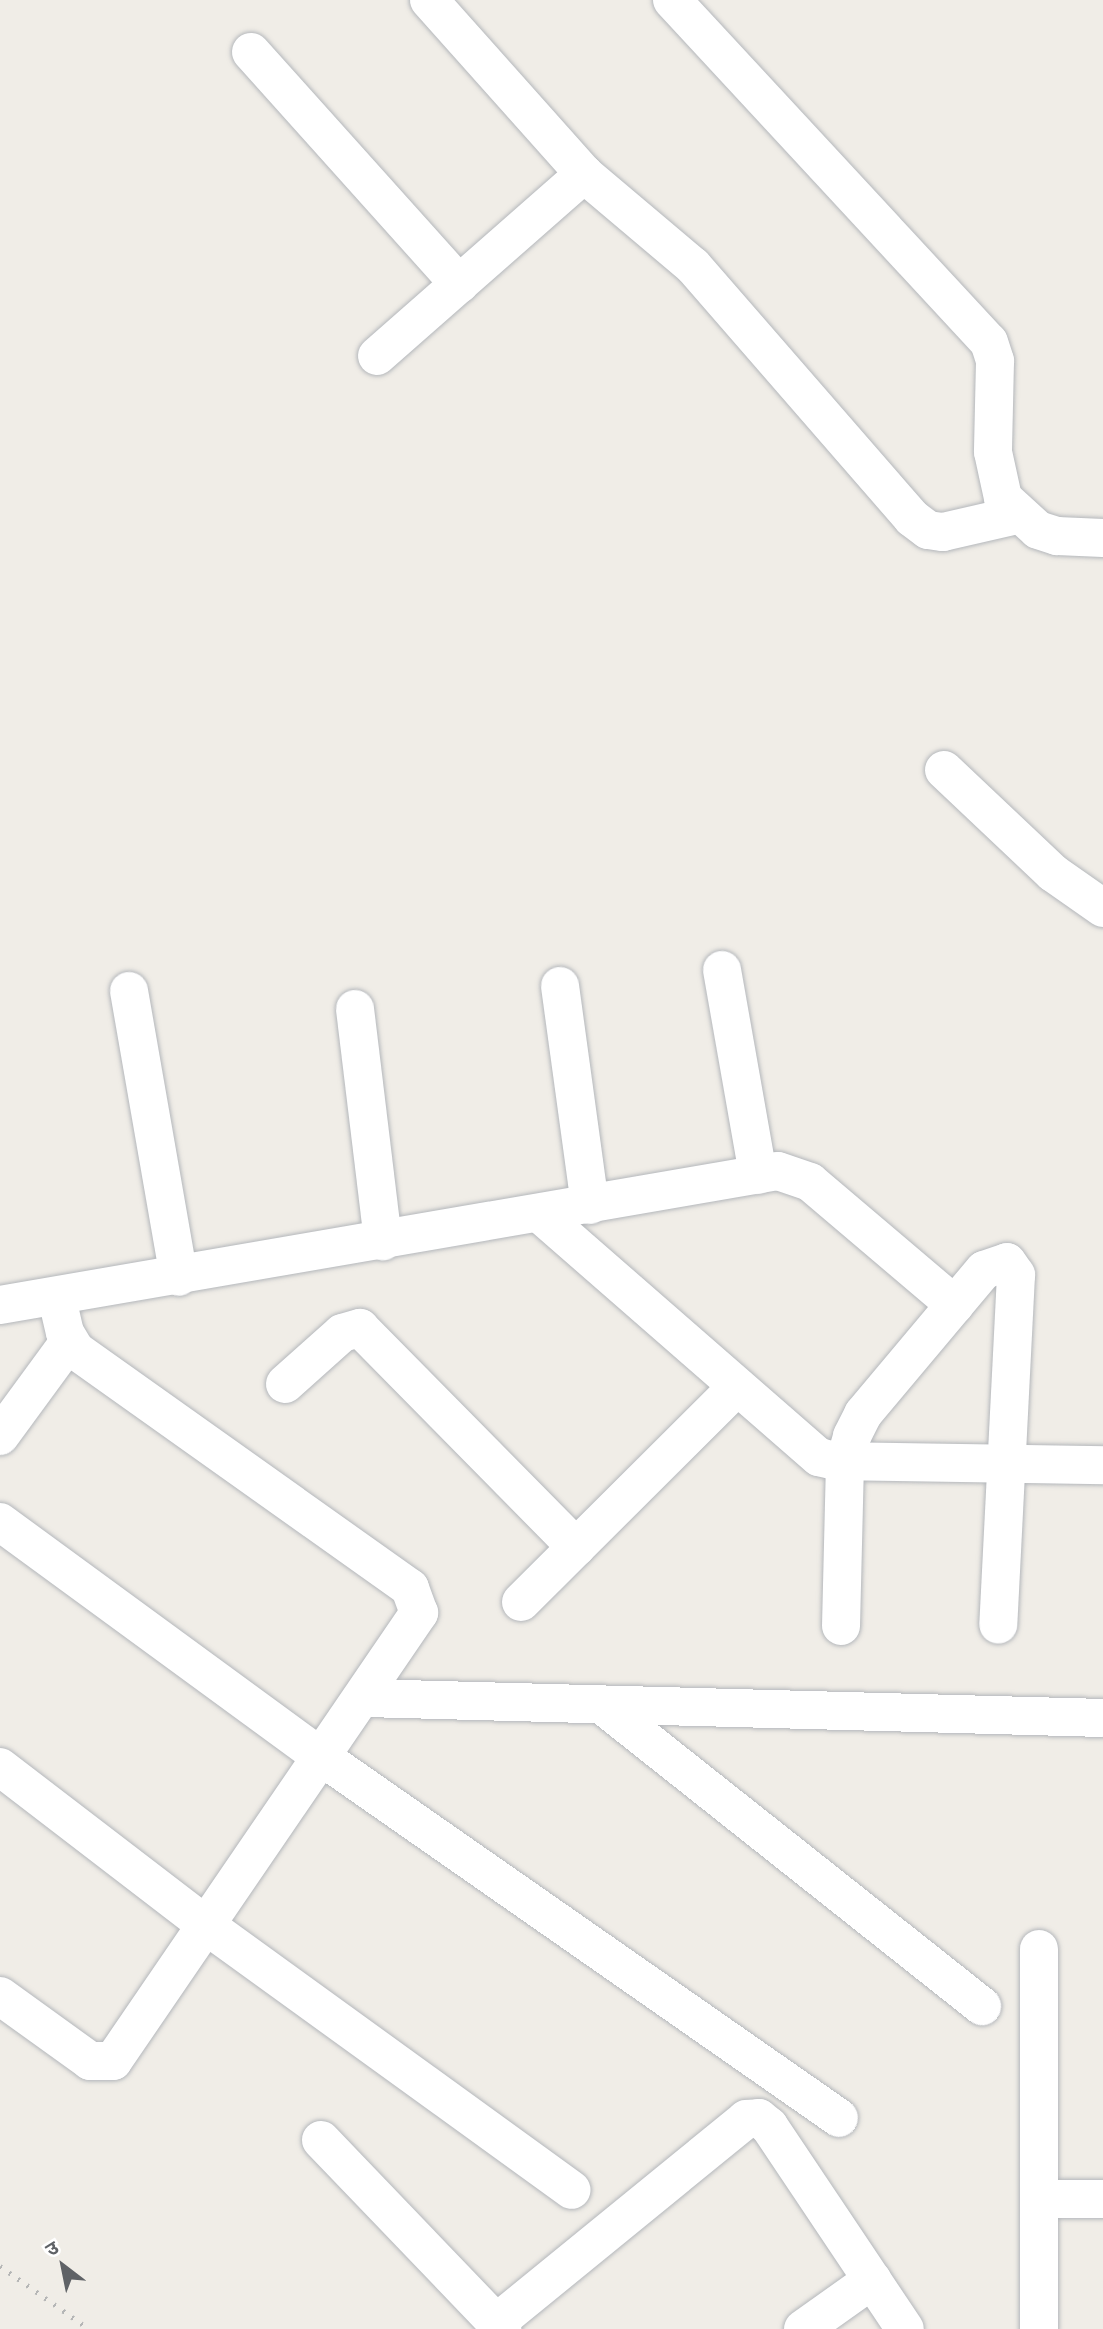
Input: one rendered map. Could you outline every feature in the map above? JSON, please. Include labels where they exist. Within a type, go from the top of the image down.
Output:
[{"type":"street","points":[[429,0],[584,174],[693,265],[912,519],[928,530],[943,532],[1017,515]]},
{"type":"street","points":[[672,0],[989,342],[995,361],[996,477],[1003,498],[1017,515],[1057,536],[1103,538]]},
{"type":"street","points":[[251,52],[459,284]]},
{"type":"street","points":[[377,356],[584,174]]},
{"type":"street","points":[[943,771],[1053,873],[1103,908]]},
{"type":"street","points":[[722,970],[758,1175]]},
{"type":"street","points":[[560,986],[590,1205]]},
{"type":"street","points":[[129,991],[179,1277]]},
{"type":"street","points":[[355,1009],[383,1241]]},
{"type":"street","points":[[0,1305],[179,1277],[778,1171],[810,1182],[955,1305]]},
{"type":"street","points":[[540,1214],[804,1447],[819,1457],[845,1461],[1103,1465]]},
{"type":"street","points":[[841,1626],[845,1461],[863,1414],[990,1266],[1007,1262],[1014,1267],[1003,1464],[998,1625]]},
{"type":"street","points":[[0,1996],[90,2061],[113,2061],[365,1698],[416,1623],[419,1613],[410,1588],[68,1343],[57,1297]]},
{"type":"street","points":[[285,1384],[342,1332],[359,1328],[576,1547]]},
{"type":"street","points":[[0,1436],[68,1343]]},
{"type":"street","points":[[521,1602],[737,1387]]},
{"type":"street","points":[[0,1521],[323,1758],[839,2118]]},
{"type":"street","points":[[365,1698],[1103,1718]]},
{"type":"street","points":[[602,1705],[982,2006]]},
{"type":"street","points":[[0,1767],[207,1926],[572,2190]]},
{"type":"street","points":[[1039,1949],[1039,2329]]},
{"type":"street","points":[[321,2140],[499,2326],[746,2119],[758,2118],[769,2126],[905,2329]]},
{"type":"street","points":[[1039,2199],[1103,2199]]},
{"type":"street","points":[[803,2329],[872,2280]]},
{"type":"railway","points":[[0,2266],[89,2329]]}]
